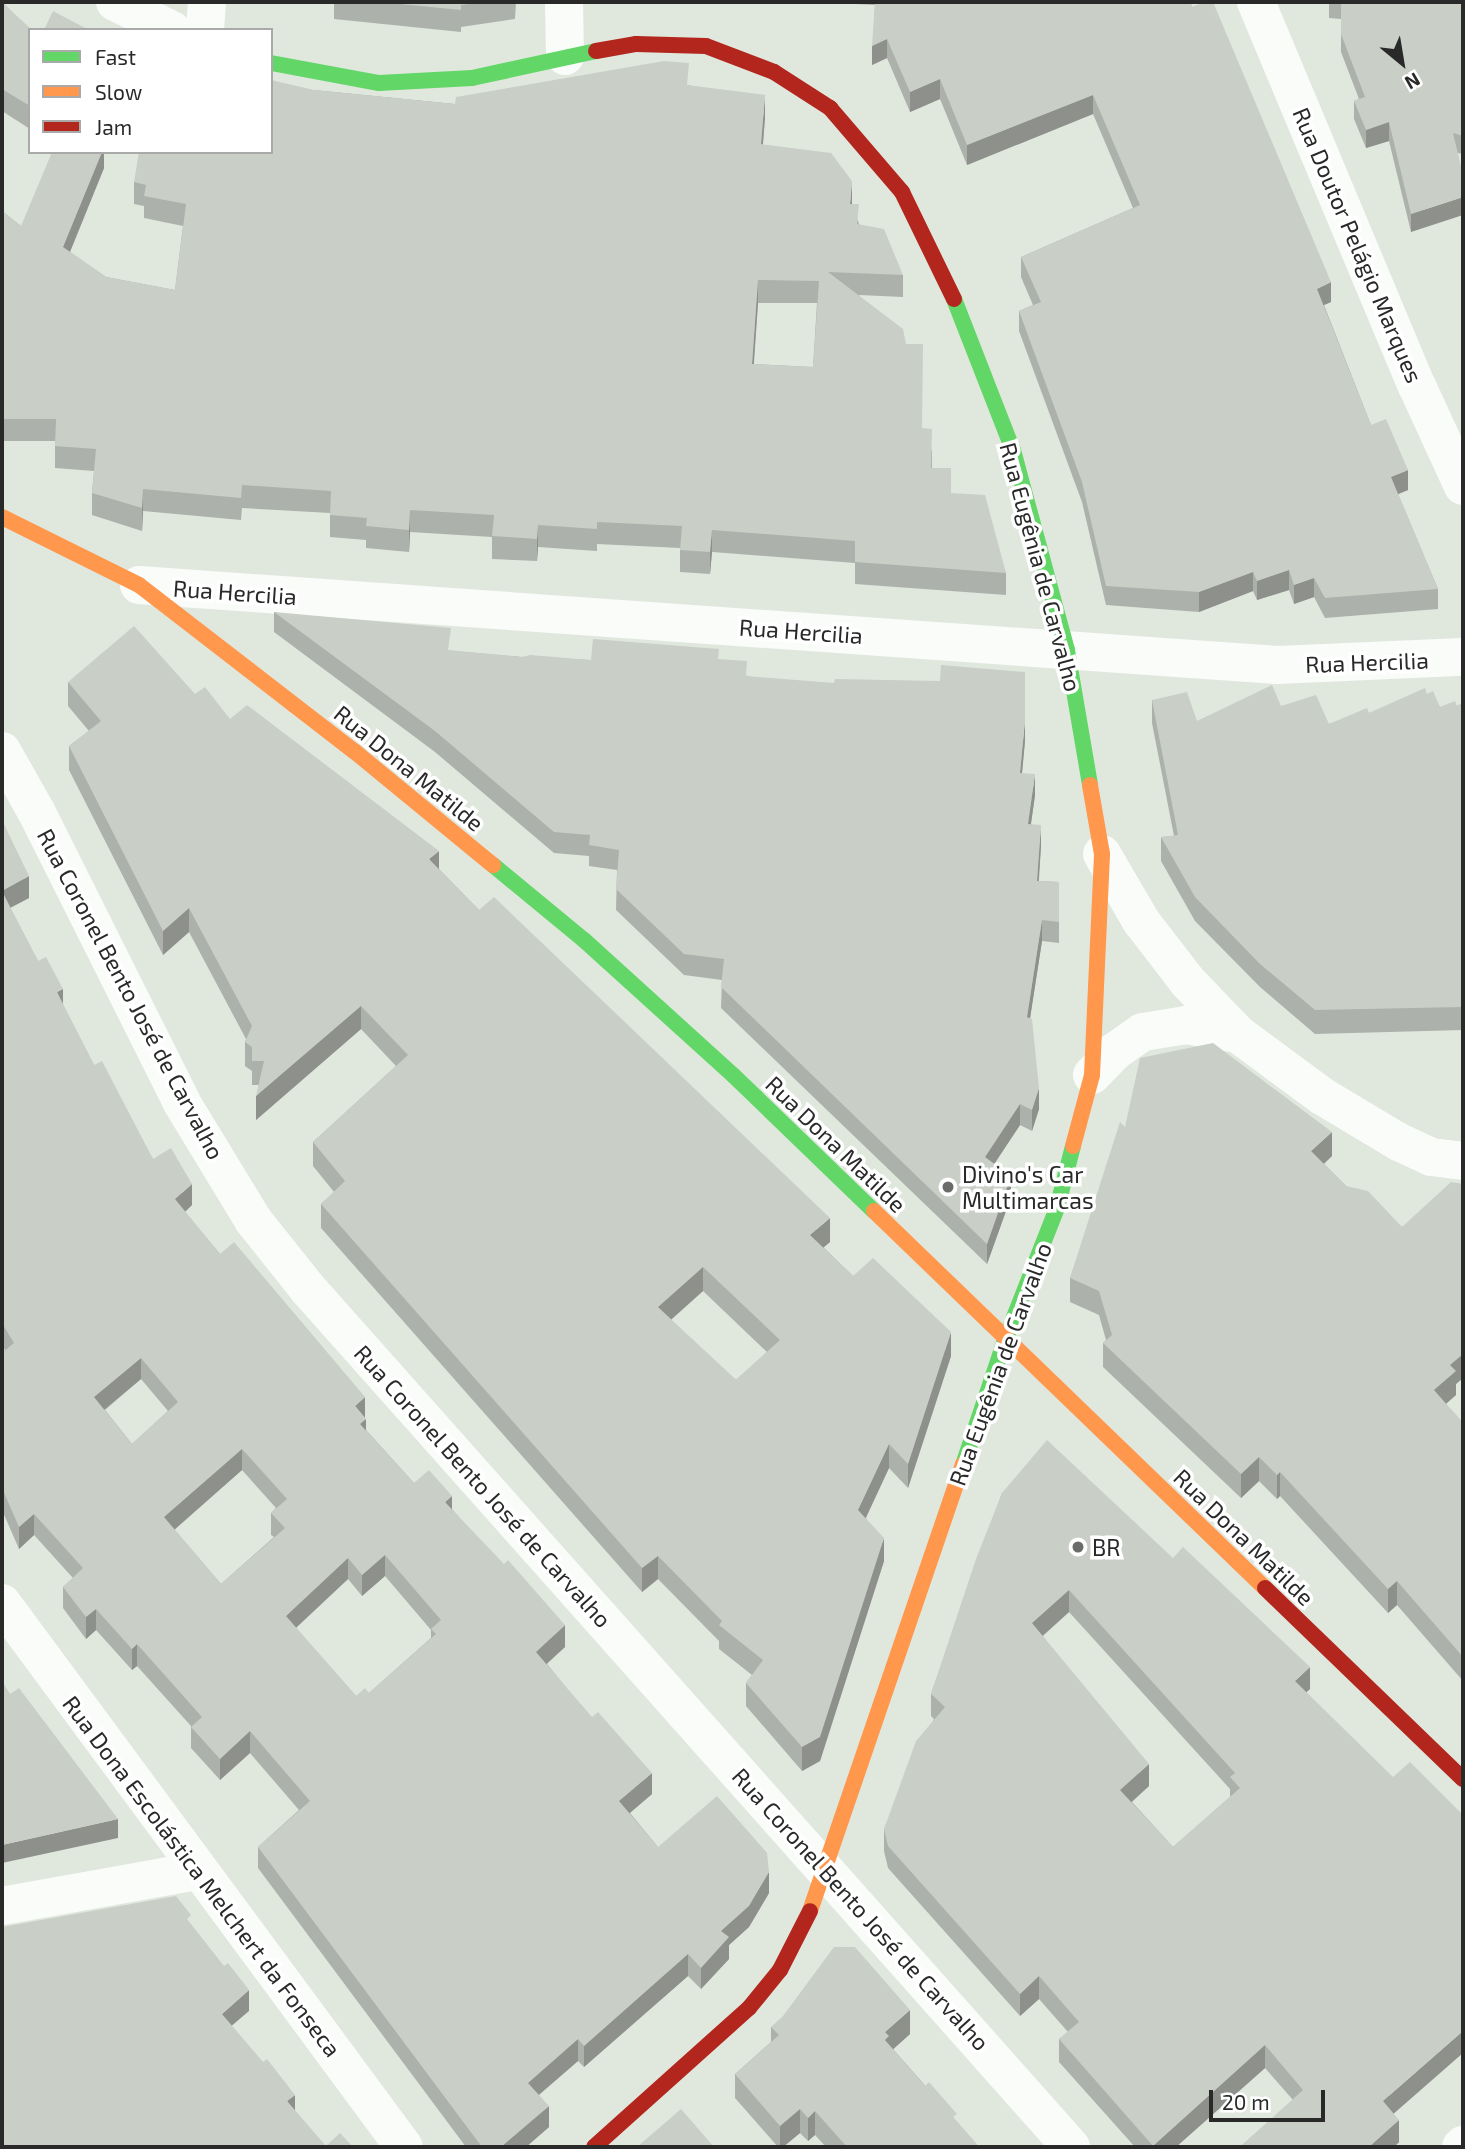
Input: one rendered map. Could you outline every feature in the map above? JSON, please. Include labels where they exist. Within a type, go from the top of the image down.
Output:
[{"type":"street","points":[[115,2],[168,28]]},
{"type":"street","points":[[205,28],[207,2]]},
{"type":"street","points":[[564,2],[565,55]]},
{"type":"street","name":"Rua Doutor Pelágio Marques","points":[[1256,2],[1418,386],[1457,471]]},
{"type":"street","name":"Rua Eugênia de Carvalho","points":[[273,63],[379,83],[472,78],[565,55],[636,44],[706,46],[774,72],[830,108],[865,145],[902,192],[966,324],[1013,450],[1068,650],[1102,853],[1092,1074],[1057,1208],[1005,1340],[826,1870],[803,1928],[772,1980],[749,2008],[594,2147]]},
{"type":"street","points":[[1457,471],[1463,419]]},
{"type":"street","name":"Rua Dona Matilde","points":[[2,517],[139,585],[364,760],[584,940],[734,1076],[1463,1779]]},
{"type":"street","name":"Rua Hercilia","points":[[139,585],[1277,665],[1463,657]]},
{"type":"street","name":"Rua Coronel Bento José de Carvalho","points":[[2,751],[36,811],[182,1103],[253,1220],[317,1300],[1071,2147]]},
{"type":"street","points":[[1102,853],[1141,921],[1188,982],[1238,1034],[1322,1096],[1399,1142],[1431,1157],[1463,1161]]},
{"type":"street","points":[[1092,1074],[1114,1052],[1143,1032],[1186,1025],[1238,1034]]},
{"type":"street","name":"Rua Dona Escolástica Melchert da Fonseca","points":[[2,1603],[197,1871],[404,2147]]},
{"type":"street","points":[[2,1906],[197,1871]]},
{"type":"building","points":[[2,2],[30,28],[28,105],[2,89]]},
{"type":"building","points":[[380,2],[484,2],[461,5],[461,10]]},
{"type":"building","points":[[875,2],[1190,2],[1192,7],[1213,2],[1331,282],[1317,289],[1371,425],[1386,419],[1408,470],[1391,477],[1438,589],[1325,598],[1314,578],[1294,585],[1289,570],[1257,581],[1253,572],[1199,592],[1106,586],[1082,482],[1019,311],[1041,302],[1021,257],[1140,205],[1093,95],[967,145],[940,79],[910,92],[887,39],[872,46]]},
{"type":"building","points":[[1341,2],[1463,2],[1463,136],[1453,133],[1463,175],[1463,197],[1411,214],[1389,122],[1366,130],[1354,101],[1365,97],[1341,34]]},
{"type":"building","points":[[53,11],[85,28],[45,28]]},
{"type":"building","points":[[664,61],[689,63],[687,85],[765,95],[761,144],[831,153],[852,181],[850,204],[859,204],[857,224],[884,229],[903,275],[828,272],[903,329],[906,344],[923,344],[922,428],[932,429],[931,468],[951,468],[951,493],[985,495],[1006,573],[855,562],[855,541],[712,530],[710,552],[680,550],[682,526],[597,522],[597,529],[538,525],[537,539],[492,536],[494,515],[410,510],[409,530],[366,526],[367,518],[330,515],[331,491],[242,485],[241,498],[143,489],[142,508],[92,493],[96,449],[55,446],[56,419],[2,419],[2,211],[21,226],[51,154],[101,154],[63,247],[106,277],[175,290],[186,204],[144,196],[146,185],[134,182],[139,154],[273,154],[273,80],[314,90],[455,104],[456,97]],"holes":[[[758,280],[819,281],[813,367],[752,364]]]},
{"type":"building","points":[[274,612],[451,628],[448,650],[522,657],[530,655],[591,660],[593,639],[719,649],[718,659],[747,661],[746,676],[834,683],[835,679],[940,681],[941,665],[1025,672],[1025,720],[1020,773],[1035,774],[1028,824],[1041,825],[1037,881],[1059,882],[1059,922],[1042,920],[1027,1017],[1032,1019],[1039,1088],[1032,1110],[1020,1104],[985,1157],[1011,1176],[987,1244],[721,987],[724,959],[684,954],[616,889],[619,850],[589,845],[590,835],[554,832],[435,731]]},
{"type":"building","points":[[134,626],[195,694],[205,687],[230,719],[247,705],[439,851],[429,859],[479,910],[494,897],[830,1218],[810,1235],[853,1276],[873,1258],[951,1332],[908,1464],[889,1444],[858,1510],[884,1538],[820,1737],[802,1747],[746,1683],[763,1660],[719,1625],[722,1621],[658,1556],[642,1568],[321,1204],[345,1181],[313,1142],[408,1055],[361,1006],[256,1096],[264,1061],[252,1061],[252,1047],[245,1042],[252,1026],[189,908],[163,931],[69,746],[101,721],[68,682]],"holes":[[[703,1267],[780,1340],[736,1380],[658,1307]]]},
{"type":"building","points":[[1272,685],[1281,706],[1316,695],[1329,724],[1367,708],[1369,713],[1425,688],[1427,694],[1433,691],[1440,707],[1455,701],[1457,706],[1463,703],[1463,1007],[1315,1010],[1260,964],[1195,897],[1161,837],[1178,835],[1152,700],[1187,692],[1197,721]]},
{"type":"building","points":[[2,820],[29,876],[2,891]]},
{"type":"building","points":[[2,891],[38,961],[46,957],[63,989],[57,992],[94,1065],[102,1061],[153,1159],[171,1148],[192,1184],[175,1199],[220,1254],[234,1242],[365,1397],[355,1406],[366,1419],[360,1424],[414,1483],[429,1470],[452,1496],[445,1502],[504,1564],[508,1560],[565,1625],[536,1652],[592,1717],[598,1712],[652,1773],[619,1801],[658,1847],[717,1796],[767,1853],[769,1872],[749,1906],[721,1931],[729,1937],[701,1968],[688,1954],[584,2046],[578,2039],[528,2083],[549,2106],[501,2147],[482,2147],[258,1847],[310,1801],[250,1731],[220,1759],[191,1727],[202,1717],[137,1644],[132,1649],[96,1609],[86,1617],[63,1587],[83,1568],[34,1514],[19,1527],[2,1488],[2,1353],[14,1343],[2,1323]],"holes":[[[141,1358],[178,1402],[132,1444],[94,1397]],[[242,1449],[287,1499],[271,1513],[285,1528],[221,1584],[164,1517]],[[385,1555],[441,1620],[431,1629],[436,1634],[369,1693],[365,1688],[356,1696],[286,1616],[348,1558],[362,1575]]]},
{"type":"building","points":[[1213,1043],[1332,1132],[1311,1151],[1346,1186],[1368,1191],[1402,1227],[1451,1182],[1463,1184],[1463,1354],[1450,1365],[1456,1371],[1434,1390],[1463,1423],[1463,1657],[1397,1581],[1388,1589],[1280,1472],[1277,1475],[1259,1457],[1241,1474],[1103,1343],[1112,1335],[1099,1291],[1070,1278],[1120,1122],[1125,1127],[1140,1058]]},
{"type":"building","points":[[1047,1440],[1173,1558],[1183,1547],[1310,1667],[1295,1681],[1393,1777],[1410,1762],[1463,1815],[1463,2031],[1383,2101],[1399,2120],[1369,2147],[1240,2147],[1303,2090],[1265,2045],[1153,2146],[1059,2039],[1079,2022],[1039,1976],[1020,1994],[888,1846],[884,1829],[916,1741],[945,1707],[931,1694],[976,1559],[1002,1493]],"holes":[[[1069,1590],[1235,1773],[1230,1777],[1240,1788],[1173,1847],[1120,1790],[1149,1764],[1032,1623]]]},
{"type":"building","points":[[2,1681],[10,1694],[19,1688],[118,1819],[2,1845]]},
{"type":"building","points":[[176,1896],[191,1915],[187,1919],[224,1966],[228,1963],[249,1990],[222,2014],[263,2062],[267,2059],[295,2095],[287,2101],[326,2146],[340,2133],[353,2147],[2,2147],[2,1927]]},
{"type":"building","points":[[834,1947],[855,1947],[910,2010],[885,2032],[889,2036],[885,2040],[925,2086],[929,2082],[957,2114],[953,2117],[979,2147],[847,2147],[815,2111],[808,2118],[800,2109],[780,2126],[735,2074],[779,2035],[771,2027],[783,2016]]},
{"type":"building","points":[[681,2109],[714,2147],[637,2147]]},
{"type":"traffic: fast","points":[[273,63],[379,83],[472,78],[596,51]]},
{"type":"traffic: fast","points":[[954,299],[1013,450],[1067,650],[1090,785]]},
{"type":"traffic: fast","points":[[493,865],[584,940],[734,1076],[874,1211]]},
{"type":"traffic: fast","points":[[963,1465],[1005,1340],[1057,1208],[1073,1146]]},
{"type":"traffic: slow","points":[[2,517],[139,585],[354,751],[493,865]]},
{"type":"traffic: slow","points":[[1073,1146],[1092,1075],[1102,854],[1090,785]]},
{"type":"traffic: slow","points":[[874,1211],[1265,1588]]},
{"type":"traffic: slow","points":[[810,1911],[963,1465]]},
{"type":"traffic: jam","points":[[596,51],[636,44],[706,46],[774,72],[830,108],[902,192],[954,299]]},
{"type":"traffic: jam","points":[[1265,1588],[1463,1779]]},
{"type":"traffic: jam","points":[[594,2147],[749,2008],[780,1970],[810,1911]]},
{"type":"place","name":"Divino's Car Multimarcas","points":[[948,1187]]},
{"type":"place","name":"BR","points":[[1078,1547]]}]
